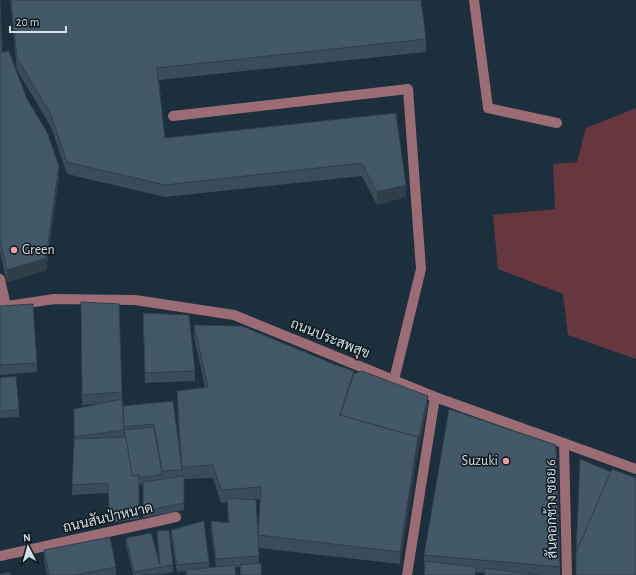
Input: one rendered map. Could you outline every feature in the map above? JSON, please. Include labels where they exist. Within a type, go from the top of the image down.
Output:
[{"type":"street","points":[[474,0],[488,108],[557,123]]},
{"type":"street","points":[[173,116],[408,88],[421,269],[394,380]]},
{"type":"street","points":[[0,279],[3,306]]},
{"type":"street","name":"ถนนประสพสุข","points":[[3,306],[54,299],[135,300],[234,315],[434,397],[636,470]]},
{"type":"street","points":[[407,575],[434,397]]},
{"type":"street","name":"สันคอกช้าง ซอย 6","points":[[564,443],[567,575]]},
{"type":"street","name":"ถนนสันป่าหนาด","points":[[0,556],[176,518]]},
{"type":"shaded area","points":[[636,108],[636,359],[568,335],[563,294],[498,269],[493,215],[555,209],[553,164],[577,162],[586,128]]},
{"type":"building","points":[[0,0],[2,48],[0,48]]},
{"type":"building","points":[[11,0],[421,0],[426,39],[157,68],[165,138],[396,113],[406,185],[377,192],[362,163],[165,185],[67,162],[51,115],[17,58]]},
{"type":"building","points":[[9,51],[27,99],[47,132],[59,166],[46,258],[7,270],[0,240],[0,53]]},
{"type":"building","points":[[81,302],[119,304],[122,392],[82,395]]},
{"type":"building","points":[[33,304],[37,363],[0,365],[0,306]]},
{"type":"building","points":[[143,313],[189,315],[195,371],[145,373]]},
{"type":"building","points":[[194,325],[242,326],[354,371],[340,415],[418,437],[400,552],[258,535],[261,487],[221,490],[213,465],[182,467],[177,391],[208,387]]},
{"type":"building","points":[[362,371],[428,396],[418,440],[418,437],[340,415],[354,374]]},
{"type":"building","points":[[16,376],[19,410],[0,411],[0,378]]},
{"type":"building","points":[[122,399],[124,430],[74,437],[74,409]]},
{"type":"building","points":[[173,401],[182,470],[162,471],[154,424],[124,427],[123,406]]},
{"type":"building","points":[[449,409],[556,445],[560,567],[424,555]]},
{"type":"building","points":[[154,427],[162,474],[139,478],[139,475],[132,476],[124,430]]},
{"type":"building","points":[[126,437],[132,476],[139,475],[139,509],[109,514],[108,483],[72,485],[74,439]]},
{"type":"building","points":[[580,459],[611,472],[576,553]]},
{"type":"building","points":[[612,469],[636,478],[636,575],[576,575],[576,553]]},
{"type":"building","points":[[184,476],[184,503],[143,511],[143,482]]},
{"type":"building","points":[[227,498],[256,500],[259,556],[216,559],[211,521],[229,523]]},
{"type":"building","points":[[204,521],[209,562],[177,565],[171,530]]},
{"type":"building","points":[[169,530],[173,565],[134,572],[126,538],[151,533],[160,565],[157,531]]},
{"type":"building","points":[[110,537],[116,567],[73,575],[49,575],[44,550]]},
{"type":"building","points":[[425,561],[476,567],[475,575],[424,575]]},
{"type":"building","points":[[261,563],[262,575],[241,575],[240,565]]},
{"type":"building","points":[[235,565],[236,575],[186,575],[186,570]]},
{"type":"building","points":[[485,568],[539,575],[485,575]]},
{"type":"building","points":[[10,572],[10,575],[0,575],[0,574]]},
{"type":"place","name":"Green","points":[[14,250]]},
{"type":"place","name":"Suzuki","points":[[506,461]]}]
